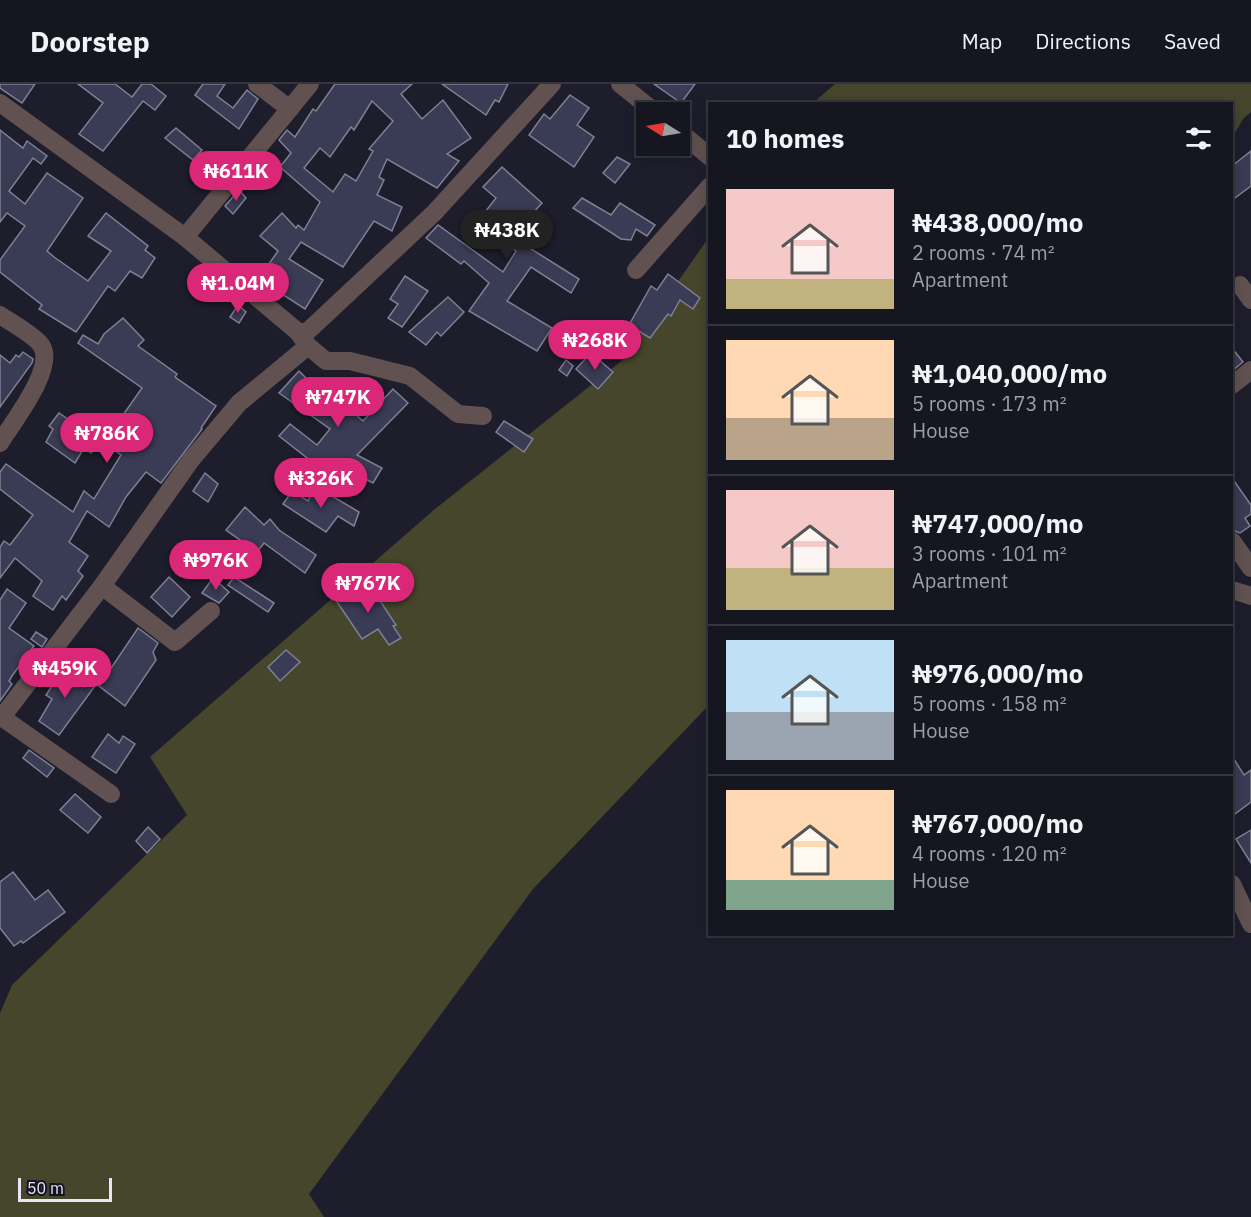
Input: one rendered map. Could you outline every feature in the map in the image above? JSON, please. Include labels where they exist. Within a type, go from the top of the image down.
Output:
[{"type":"street","points":[[257,84],[290,110]]},
{"type":"street","points":[[185,237],[310,84]]},
{"type":"street","points":[[111,794],[1,716],[102,586],[191,460],[239,403],[303,339],[307,332],[434,213],[552,84]]},
{"type":"street","points":[[620,84],[642,102]]},
{"type":"street","points":[[0,104],[185,237],[326,361],[350,361],[410,376],[458,414],[483,416]]},
{"type":"street","points":[[690,140],[708,155]]},
{"type":"street","points":[[636,270],[708,188]]},
{"type":"street","points":[[1240,285],[1251,300]]},
{"type":"street","points":[[0,315],[41,345],[46,360],[41,375],[0,443]]},
{"type":"street","points":[[1233,385],[1251,370]]},
{"type":"street","points":[[1233,542],[1251,568]]},
{"type":"street","points":[[102,586],[175,642],[211,611]]},
{"type":"street","points":[[1233,590],[1251,596]]},
{"type":"street","points":[[1233,886],[1251,924]]},
{"type":"green space","points":[[835,84],[1251,84],[1251,112],[1243,119],[1233,136],[1233,102],[814,102]]},
{"type":"green space","points":[[708,238],[708,706],[533,889],[309,1194],[324,1217],[0,1217],[0,1013],[12,985],[187,815],[150,757],[435,509],[624,359]]},
{"type":"building","points":[[0,84],[35,84],[22,103],[0,88]]},
{"type":"building","points":[[78,84],[115,84],[132,97],[142,84],[151,84],[166,96],[155,110],[143,101],[103,151],[79,134],[103,103]]},
{"type":"building","points":[[203,84],[225,84],[217,96],[233,108],[247,90],[258,99],[239,129],[195,95]]},
{"type":"building","points":[[335,84],[412,84],[401,94],[422,119],[443,100],[471,138],[447,154],[459,161],[437,188],[387,159],[379,177],[384,180],[377,195],[402,207],[392,231],[374,221],[343,267],[301,242],[289,259],[323,280],[305,309],[282,294],[278,300],[268,292],[276,279],[264,271],[278,251],[260,236],[282,213],[296,228],[298,225],[304,230],[320,202],[280,167],[291,153],[279,140],[287,130],[295,137],[313,109],[316,111]],"holes":[[[372,101],[393,121],[369,149],[373,151],[356,181],[345,174],[333,192],[304,168],[320,148],[330,157],[351,127],[354,130]]]},
{"type":"building","points":[[442,84],[508,84],[499,102],[495,100],[486,115]]},
{"type":"building","points":[[654,84],[695,84],[680,102]]},
{"type":"building","points":[[570,95],[589,108],[577,125],[594,137],[574,167],[529,135],[544,114],[550,119]]},
{"type":"building","points":[[176,128],[202,150],[193,160],[165,138]]},
{"type":"building","points":[[0,130],[23,148],[27,141],[47,156],[41,164],[33,158],[9,191],[25,204],[47,173],[83,198],[47,251],[54,257],[88,281],[111,251],[88,236],[106,213],[148,246],[145,250],[155,258],[142,278],[130,271],[115,291],[108,286],[76,332],[39,309],[42,305],[0,272],[0,260],[25,226],[7,213],[0,222]]},
{"type":"building","points":[[1251,151],[1251,186],[1233,199],[1233,165]]},
{"type":"building","points":[[617,157],[630,164],[615,183],[603,173]]},
{"type":"building","points":[[502,167],[542,203],[522,225],[528,230],[520,242],[579,279],[571,293],[531,267],[507,301],[552,328],[537,351],[469,311],[489,283],[464,261],[461,264],[426,238],[438,225],[503,272],[516,251],[478,221],[496,198],[483,187]]},
{"type":"building","points":[[239,190],[246,198],[233,214],[225,206]]},
{"type":"building","points":[[582,198],[611,215],[620,203],[655,225],[647,236],[636,229],[631,240],[621,239],[573,208]]},
{"type":"building","points":[[668,274],[700,298],[693,309],[680,300],[671,316],[668,314],[650,338],[637,330],[622,350],[606,340],[615,327],[625,332],[651,286],[657,290]]},
{"type":"building","points":[[405,276],[428,291],[402,327],[388,318],[398,304],[390,299]]},
{"type":"building","points":[[448,297],[464,312],[441,336],[437,332],[426,345],[409,332]]},
{"type":"building","points":[[238,305],[246,312],[239,323],[230,317]]},
{"type":"building","points":[[123,318],[144,340],[138,346],[177,374],[175,377],[216,406],[202,429],[161,483],[146,472],[126,497],[109,527],[87,511],[69,542],[88,556],[78,571],[83,576],[66,600],[62,596],[53,610],[33,596],[42,581],[15,558],[0,578],[0,547],[4,541],[10,545],[33,515],[0,489],[0,472],[6,464],[73,512],[84,491],[94,499],[121,455],[104,442],[142,388],[78,343],[83,335],[98,344],[104,334]]},
{"type":"building","points":[[1233,349],[1243,362],[1233,370]]},
{"type":"building","points":[[23,352],[33,359],[32,363],[0,407],[0,355],[10,363],[16,355],[19,357]]},
{"type":"building","points":[[591,353],[613,372],[598,389],[576,369]]},
{"type":"building","points":[[566,360],[573,366],[567,376],[559,370]]},
{"type":"building","points":[[299,371],[316,388],[318,386],[329,391],[363,421],[393,389],[408,403],[357,455],[382,468],[373,483],[356,474],[354,477],[320,468],[279,436],[290,424],[317,445],[330,429],[279,393]]},
{"type":"building","points":[[59,413],[100,441],[91,453],[84,448],[75,463],[46,442],[53,429],[49,426]]},
{"type":"building","points":[[504,421],[533,439],[524,452],[496,432]]},
{"type":"building","points":[[205,473],[218,484],[208,502],[193,491]]},
{"type":"building","points":[[1233,479],[1251,505],[1251,514],[1245,518],[1250,526],[1240,533],[1233,530]]},
{"type":"building","points":[[315,486],[359,512],[354,526],[338,516],[326,532],[283,504],[292,491],[308,501]]},
{"type":"building","points":[[245,507],[264,525],[270,519],[279,530],[316,555],[305,573],[264,543],[257,552],[226,530]]},
{"type":"building","points":[[169,577],[190,597],[172,617],[151,597]]},
{"type":"building","points":[[234,577],[274,603],[268,612],[228,585]]},
{"type":"building","points":[[213,578],[229,592],[219,603],[202,593]]},
{"type":"building","points":[[369,584],[396,625],[393,626],[401,638],[389,645],[378,629],[362,639],[335,599],[345,592],[349,598]]},
{"type":"building","points":[[7,589],[26,603],[9,628],[34,646],[12,676],[9,681],[12,684],[0,701],[0,600]]},
{"type":"building","points":[[138,628],[158,643],[153,652],[156,660],[125,706],[99,686]]},
{"type":"building","points":[[36,632],[47,639],[42,647],[31,639]]},
{"type":"building","points":[[286,650],[300,662],[280,681],[268,667]]},
{"type":"building","points":[[66,665],[95,686],[59,735],[39,721],[52,699],[46,695]]},
{"type":"building","points":[[108,734],[119,743],[123,736],[135,744],[116,773],[92,757]]},
{"type":"building","points":[[29,750],[54,768],[47,777],[23,758]]},
{"type":"building","points":[[1233,758],[1244,775],[1251,770],[1251,802],[1233,815]]},
{"type":"building","points":[[75,794],[101,817],[88,833],[60,810]]},
{"type":"building","points":[[148,827],[160,839],[147,853],[136,841]]},
{"type":"building","points":[[1251,830],[1251,863],[1236,839]]},
{"type":"building","points":[[13,872],[35,900],[48,890],[65,912],[23,943],[21,941],[14,946],[0,928],[0,882]]}]
